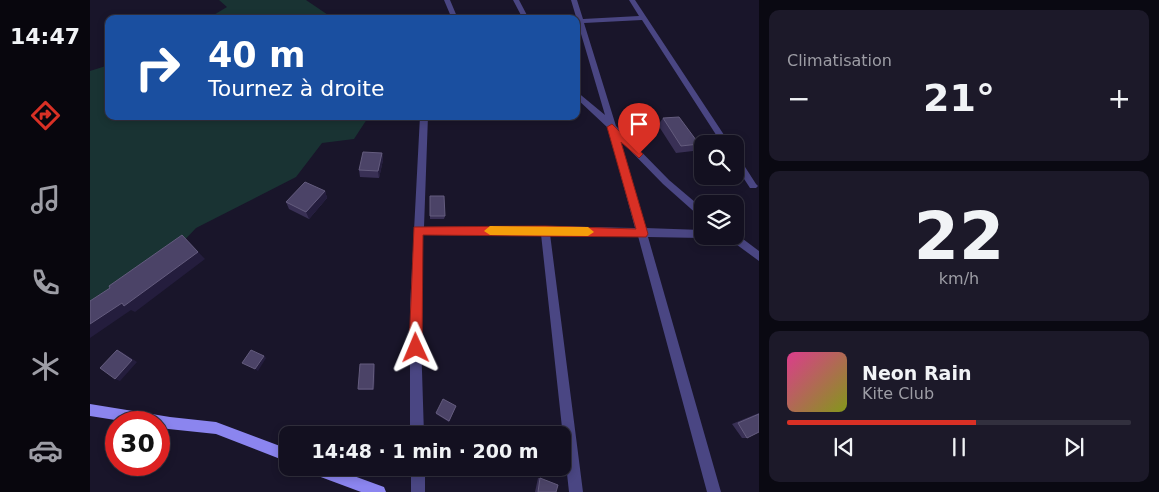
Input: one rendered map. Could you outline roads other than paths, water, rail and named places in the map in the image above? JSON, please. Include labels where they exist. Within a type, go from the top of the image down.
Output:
[{"type":"street","points":[[447,0],[453,15]]},
{"type":"street","points":[[516,0],[524,15]]},
{"type":"street","points":[[574,0],[580,15]]},
{"type":"street","points":[[632,0],[720,135]]},
{"type":"street","points":[[580,16],[714,492]]},
{"type":"street","points":[[582,21],[643,18]]},
{"type":"street","points":[[580,97],[666,182],[694,205]]},
{"type":"street","points":[[417,426],[415,307],[424,120]]},
{"type":"street","points":[[744,172],[753,186]]},
{"type":"street","points":[[418,231],[545,230],[694,234]]},
{"type":"street","points":[[545,230],[576,492]]},
{"type":"street","points":[[744,245],[759,257]]},
{"type":"street","points":[[90,410],[170,423],[216,428],[279,452]]},
{"type":"street","points":[[336,476],[379,492]]},
{"type":"street","points":[[418,476],[418,492]]}]
